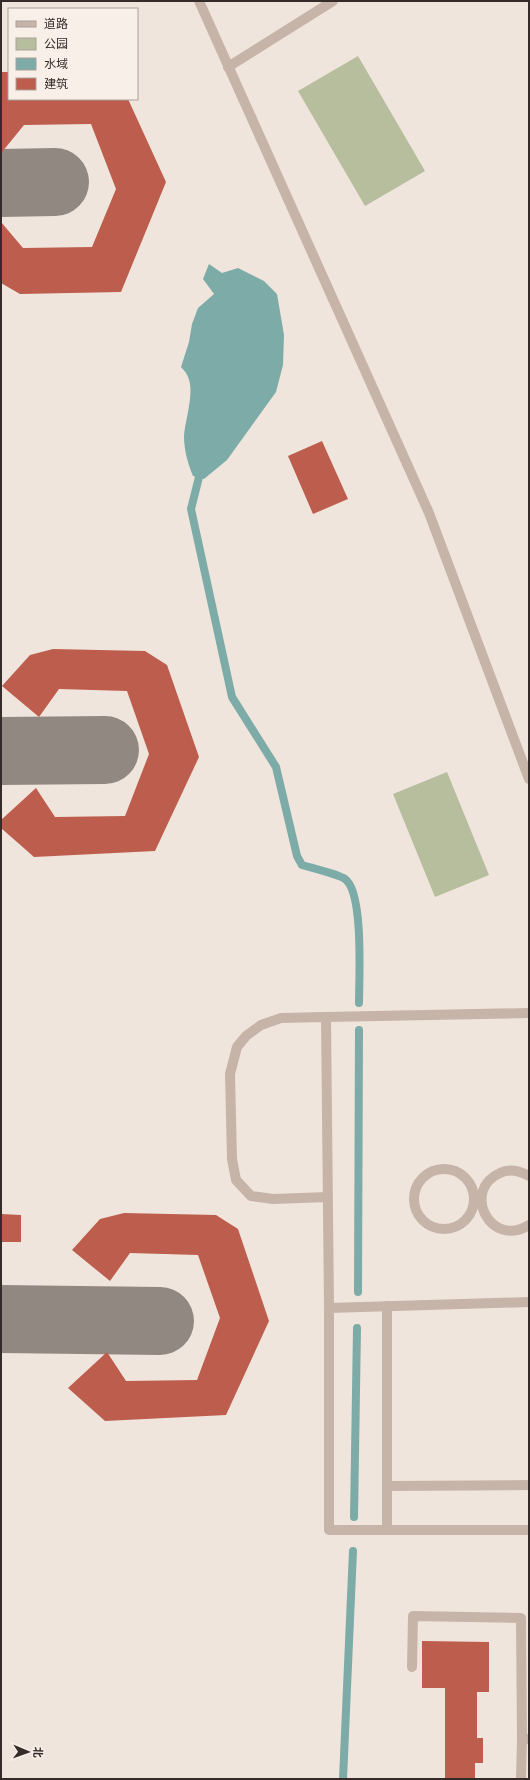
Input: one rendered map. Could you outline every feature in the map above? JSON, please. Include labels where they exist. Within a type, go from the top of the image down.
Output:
[{"type":"street","points":[[199,1],[429,513],[529,779]]},
{"type":"street","points":[[228,67],[333,1]]},
{"type":"street","points":[[328,1197],[273,1199],[251,1196],[236,1180],[232,1159],[230,1074],[237,1047],[246,1036],[261,1025],[281,1018],[529,1013]]},
{"type":"street","points":[[326,1018],[329,1308],[329,1530],[529,1530]]},
{"type":"street","points":[[529,1176],[513,1170],[504,1171],[495,1175],[488,1181],[483,1189],[480,1204],[464,1221],[457,1226],[449,1228],[440,1229],[432,1226],[419,1215],[415,1198],[416,1188],[422,1179],[429,1173],[438,1169],[449,1169],[458,1172],[466,1178],[476,1192],[480,1204],[486,1217],[492,1224],[500,1229],[510,1231],[519,1230],[529,1225]]},
{"type":"street","points":[[470,1214],[474,1197],[472,1187]]},
{"type":"street","points":[[329,1308],[529,1302]]},
{"type":"street","points":[[387,1306],[387,1530]]},
{"type":"street","points":[[387,1486],[529,1485]]},
{"type":"street","points":[[412,1667],[413,1616],[521,1618],[525,1739],[521,1779]]},
{"type":"green space","points":[[358,56],[425,171],[365,206],[298,91]]},
{"type":"green space","points":[[447,772],[489,875],[435,897],[393,794]]},
{"type":"water","points":[[209,264],[222,273],[238,268],[264,281],[277,294],[284,335],[283,365],[276,392],[227,460],[204,479],[193,476],[188,462],[184,436],[190,398],[190,383],[188,376],[181,367],[189,342],[192,324],[198,308],[214,294],[203,279]]},
{"type":"building","points":[[1,72],[8,72],[8,100],[128,100],[166,182],[121,292],[20,294],[1,283],[1,222],[23,248],[92,247],[116,189],[91,124],[24,125],[2,152]]},
{"type":"building","points":[[322,441],[348,499],[313,514],[288,456]]},
{"type":"building","points":[[53,649],[145,651],[167,665],[199,757],[155,851],[34,857],[1,828],[1,820],[36,788],[55,817],[125,816],[149,754],[127,691],[59,689],[39,717],[2,686],[30,655]]},
{"type":"building","points":[[124,1213],[216,1215],[238,1229],[269,1321],[226,1415],[105,1421],[68,1388],[107,1352],[126,1381],[197,1380],[220,1318],[198,1255],[130,1253],[110,1281],[72,1250],[100,1219]]},
{"type":"building","points":[[1,1214],[21,1215],[21,1242],[1,1242]]},
{"type":"building","points":[[422,1641],[489,1642],[489,1692],[477,1692],[477,1738],[483,1738],[483,1763],[475,1763],[475,1779],[445,1779],[445,1688],[422,1688]]},
{"type":"waterway","points":[[199,477],[191,509],[232,697],[276,767],[297,856],[302,865],[342,877],[351,887],[358,918],[360,957],[359,1003]]},
{"type":"waterway","points":[[358,1292],[359,1030]]},
{"type":"waterway","points":[[354,1517],[357,1328]]},
{"type":"waterway","points":[[343,1779],[353,1551]]},
{"type":"taxiway","points":[[1,183],[55,182]]},
{"type":"taxiway","points":[[1,751],[105,750]]},
{"type":"taxiway","points":[[1,1319],[160,1321]]}]
